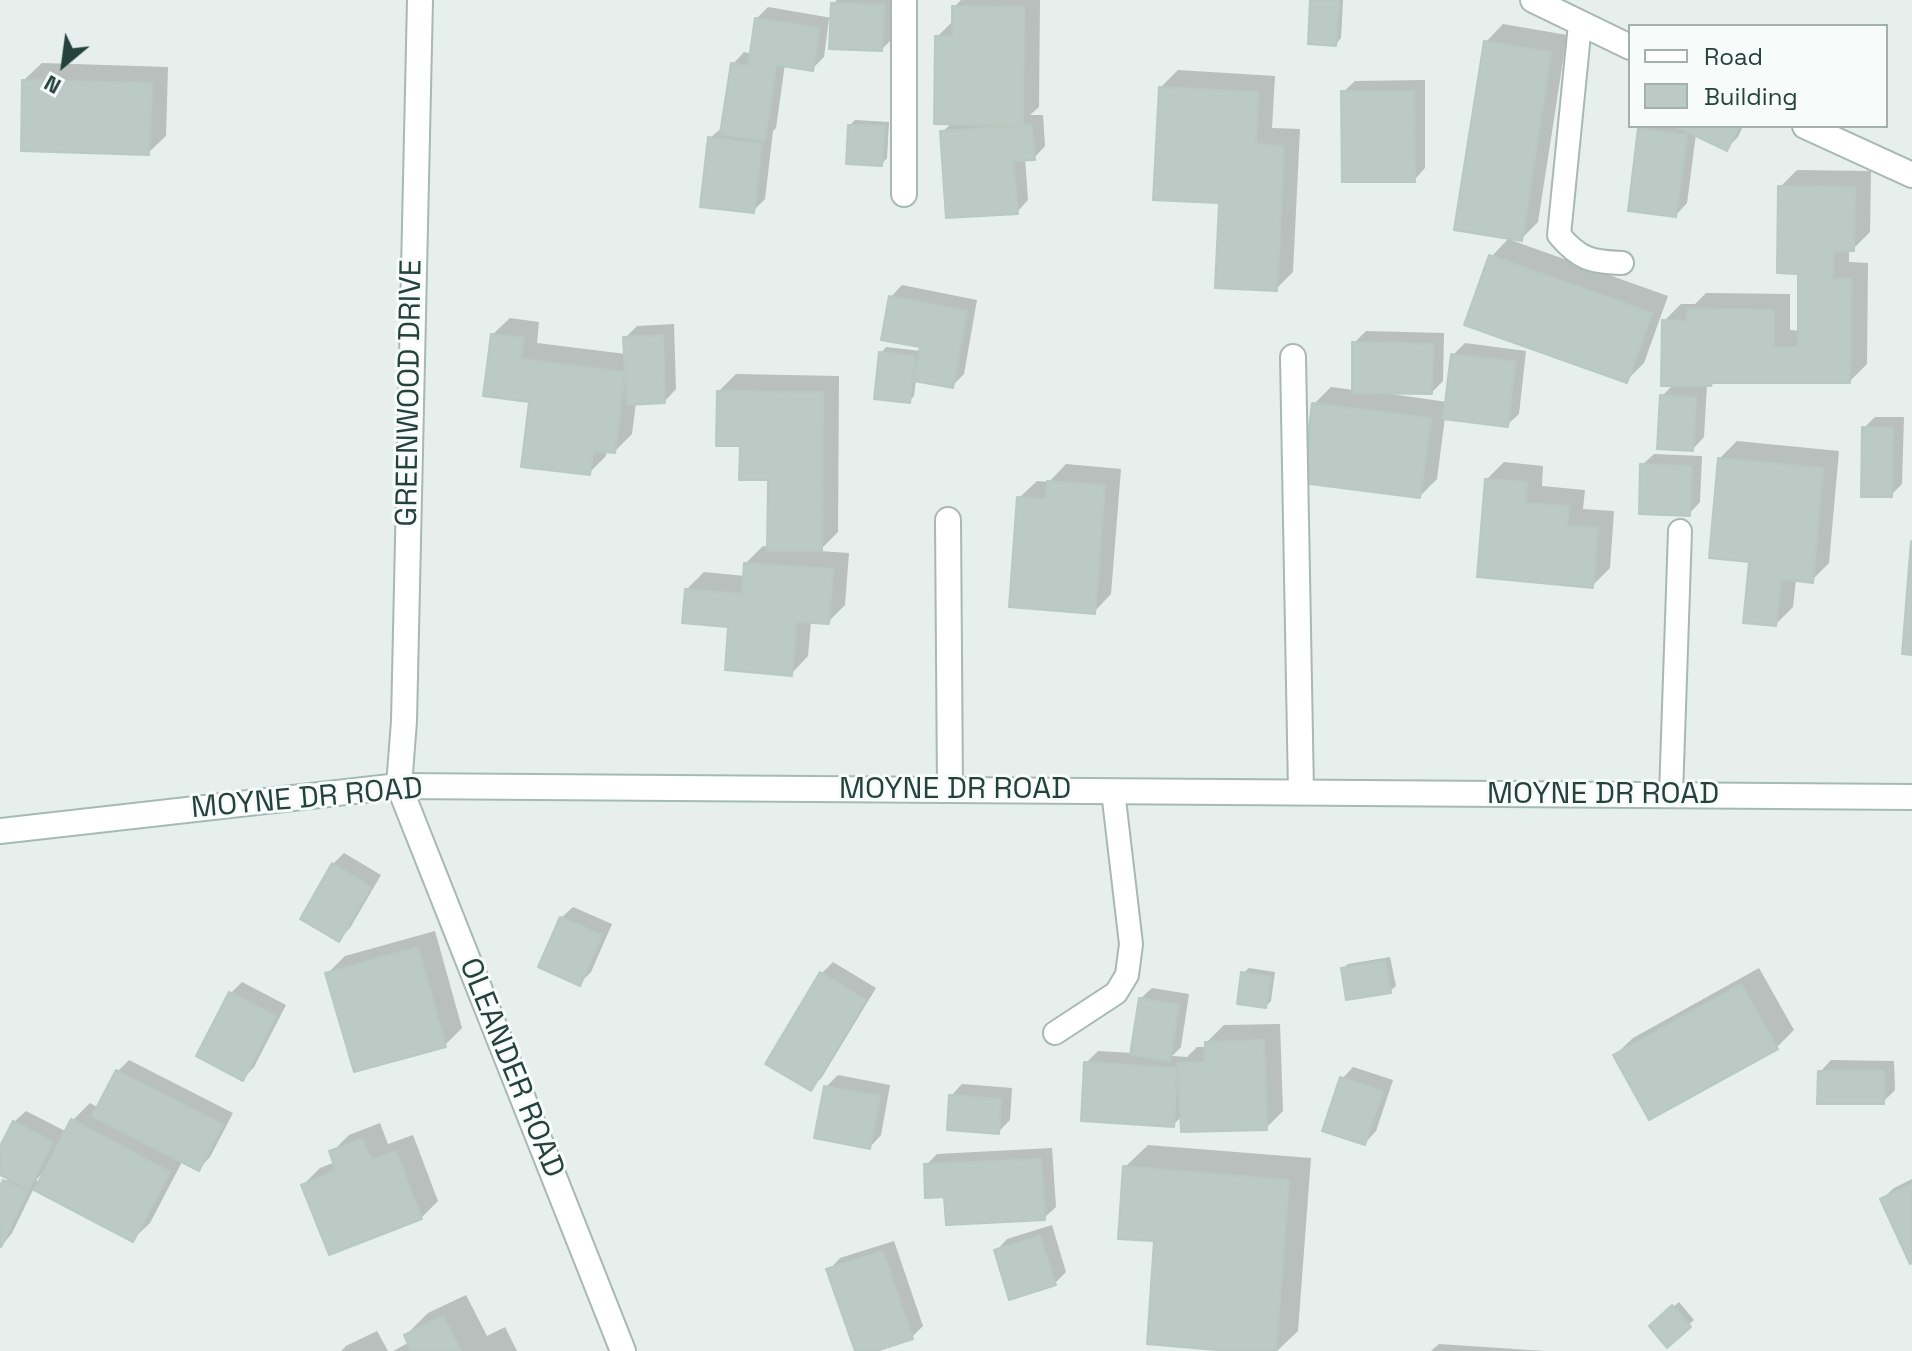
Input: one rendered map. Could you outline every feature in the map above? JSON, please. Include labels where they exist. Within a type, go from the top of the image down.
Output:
[{"type":"street","name":"GREENWOOD DRIVE","points":[[399,786],[404,721],[420,0]]},
{"type":"street","points":[[904,0],[904,194]]},
{"type":"street","points":[[1533,0],[1628,46]]},
{"type":"street","points":[[1809,128],[1912,175]]},
{"type":"street","points":[[1293,357],[1301,792]]},
{"type":"street","points":[[948,520],[950,790]]},
{"type":"street","name":"MOYNE DR ROAD","points":[[0,831],[399,786],[1912,797]]},
{"type":"street","name":"OLEANDER ROAD","points":[[399,786],[623,1351]]},
{"type":"lane","points":[[1580,24],[1559,235],[1573,251],[1595,262],[1622,263]]},
{"type":"lane","points":[[1671,795],[1680,531]]},
{"type":"lane","points":[[1055,1033],[1116,993],[1127,975],[1131,944],[1113,791]]},
{"type":"building","points":[[1310,0],[1339,0],[1336,46],[1308,44]]},
{"type":"building","points":[[831,3],[884,5],[882,51],[829,49]]},
{"type":"building","points":[[952,6],[1024,7],[1023,126],[934,124],[935,36],[952,36]]},
{"type":"building","points":[[755,18],[819,28],[813,71],[776,65],[765,141],[720,134],[731,63],[748,66]]},
{"type":"building","points":[[1484,41],[1551,52],[1522,241],[1454,230]]},
{"type":"building","points":[[22,80],[152,83],[149,155],[21,151]]},
{"type":"building","points":[[1159,87],[1258,92],[1256,144],[1284,146],[1277,291],[1215,288],[1219,203],[1153,200]]},
{"type":"building","points":[[1341,91],[1414,91],[1415,182],[1342,182]]},
{"type":"building","points":[[848,125],[885,126],[882,166],[846,164]]},
{"type":"building","points":[[1032,125],[1035,160],[1013,161],[1018,214],[946,218],[940,131]]},
{"type":"building","points":[[1638,128],[1687,135],[1676,217],[1628,211]]},
{"type":"building","points":[[1679,128],[1738,128],[1727,151]]},
{"type":"building","points":[[708,137],[762,144],[754,213],[700,207]]},
{"type":"building","points":[[1778,186],[1855,187],[1854,251],[1833,251],[1833,279],[1851,279],[1850,383],[1661,386],[1662,320],[1687,321],[1687,309],[1774,310],[1774,347],[1798,347],[1798,274],[1777,273]]},
{"type":"building","points":[[1489,255],[1652,313],[1627,383],[1464,325]]},
{"type":"building","points":[[889,296],[967,311],[953,388],[914,381],[920,347],[881,340]]},
{"type":"building","points":[[491,334],[523,338],[521,359],[625,372],[615,453],[593,451],[590,475],[521,467],[529,402],[483,396]]},
{"type":"building","points":[[663,335],[665,403],[627,405],[623,337]]},
{"type":"building","points":[[1352,342],[1433,344],[1432,394],[1352,393]]},
{"type":"building","points":[[879,352],[915,356],[910,403],[874,399]]},
{"type":"building","points":[[1451,354],[1515,362],[1508,427],[1443,419]]},
{"type":"building","points":[[717,391],[823,392],[822,551],[767,551],[768,480],[739,480],[740,446],[716,446]]},
{"type":"building","points":[[1660,395],[1696,398],[1693,451],[1657,449]]},
{"type":"building","points":[[1312,403],[1431,418],[1420,498],[1302,483]]},
{"type":"building","points":[[1862,427],[1893,428],[1892,497],[1861,497]]},
{"type":"building","points":[[1718,458],[1823,468],[1813,583],[1781,579],[1776,626],[1743,623],[1749,562],[1709,558]]},
{"type":"building","points":[[1640,464],[1691,466],[1690,516],[1639,514]]},
{"type":"building","points":[[1485,479],[1527,482],[1525,503],[1569,506],[1567,526],[1598,528],[1593,588],[1477,577]]},
{"type":"building","points":[[1047,481],[1105,485],[1095,614],[1009,607],[1017,497],[1046,499]]},
{"type":"building","points":[[1912,542],[1912,655],[1902,654]]},
{"type":"building","points":[[744,563],[833,569],[829,624],[796,622],[792,676],[725,670],[728,627],[682,623],[685,589],[742,594]]},
{"type":"building","points":[[332,863],[371,887],[339,942],[300,919]]},
{"type":"building","points":[[560,917],[602,935],[580,986],[538,967]]},
{"type":"building","points":[[418,947],[446,1047],[354,1072],[325,973]]},
{"type":"building","points":[[1385,961],[1391,993],[1346,1000],[1341,968]]},
{"type":"building","points":[[820,972],[866,1000],[811,1091],[765,1064]]},
{"type":"building","points":[[1241,972],[1271,977],[1266,1008],[1237,1004]]},
{"type":"building","points":[[1741,984],[1778,1049],[1649,1120],[1613,1055]]},
{"type":"building","points":[[229,992],[276,1016],[243,1081],[196,1056]]},
{"type":"building","points":[[1139,998],[1179,1005],[1170,1061],[1130,1055]]},
{"type":"building","points":[[1264,1040],[1267,1130],[1181,1132],[1178,1063],[1205,1062],[1205,1042]]},
{"type":"building","points":[[1084,1062],[1177,1068],[1174,1127],[1081,1121]]},
{"type":"building","points":[[116,1070],[223,1125],[199,1171],[92,1116]]},
{"type":"building","points":[[1818,1071],[1884,1071],[1884,1104],[1817,1104]]},
{"type":"building","points":[[1340,1077],[1383,1091],[1365,1145],[1322,1131]]},
{"type":"building","points":[[824,1086],[880,1096],[870,1149],[814,1138]]},
{"type":"building","points":[[949,1095],[1001,1099],[999,1134],[947,1130]]},
{"type":"building","points":[[71,1119],[170,1172],[133,1242],[34,1190]]},
{"type":"building","points":[[13,1121],[53,1142],[29,1189],[0,1175],[0,1146]]},
{"type":"building","points":[[363,1139],[371,1160],[396,1151],[422,1219],[329,1255],[301,1185],[336,1171],[329,1151]]},
{"type":"building","points":[[1041,1159],[1045,1220],[946,1225],[944,1197],[925,1198],[924,1164]]},
{"type":"building","points":[[1123,1166],[1289,1180],[1276,1351],[1228,1351],[1147,1344],[1154,1241],[1118,1239]]},
{"type":"building","points":[[3,1180],[28,1192],[1,1247],[0,1186]]},
{"type":"building","points":[[1912,1184],[1912,1263],[1910,1264],[1880,1199]]},
{"type":"building","points":[[1040,1236],[1056,1285],[1009,1300],[994,1250]]},
{"type":"building","points":[[883,1251],[913,1339],[876,1351],[855,1351],[826,1269]]},
{"type":"building","points":[[1672,1305],[1691,1327],[1667,1348],[1649,1326]]},
{"type":"building","points":[[443,1316],[461,1351],[411,1351],[404,1335]]}]
